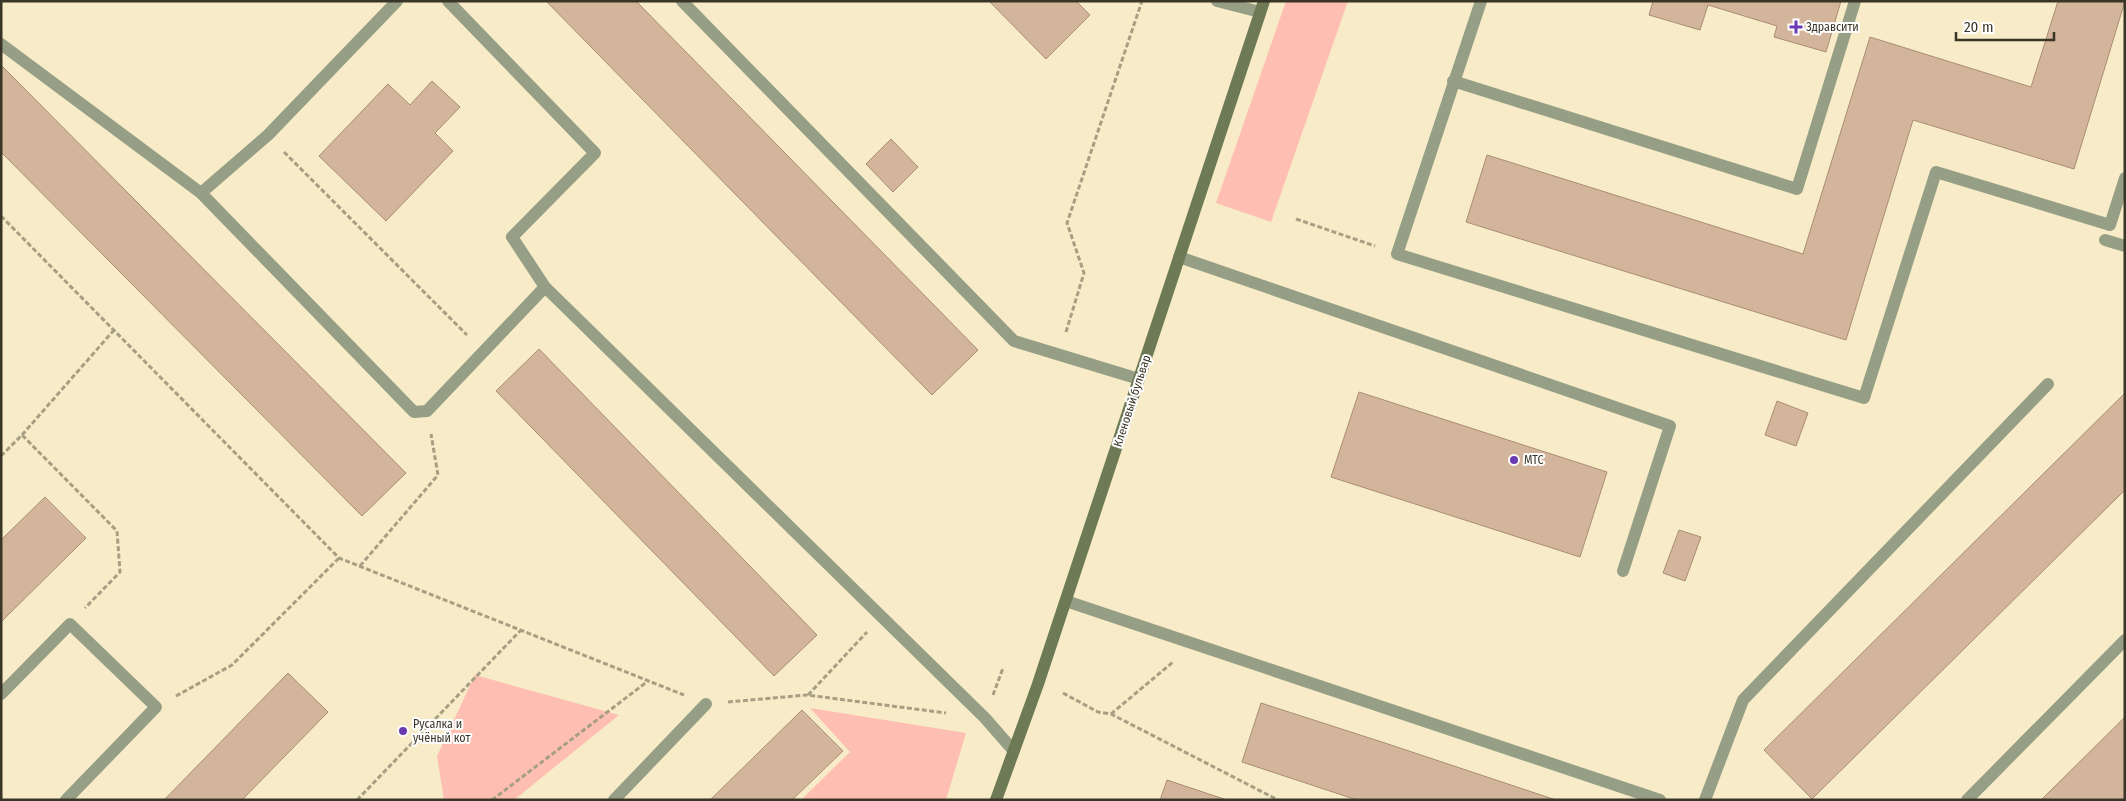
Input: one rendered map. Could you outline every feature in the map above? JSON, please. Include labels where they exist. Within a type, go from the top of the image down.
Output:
[{"type":"street","name":"Кленовый бульвар","points":[[996,800],[1066,601],[1262,7]]},
{"type":"lane","points":[[201,193],[268,135],[397,1]]},
{"type":"lane","points":[[448,1],[595,153],[512,236],[545,287],[985,718],[1013,750]]},
{"type":"lane","points":[[682,1],[1014,341],[1139,379]]},
{"type":"lane","points":[[1217,1],[1262,7]]},
{"type":"lane","points":[[1481,1],[1397,254],[1864,398],[1936,172],[2110,225],[2125,178]]},
{"type":"lane","points":[[1453,82],[1797,189],[1855,1]]},
{"type":"lane","points":[[1,44],[201,193],[414,412],[427,411],[545,287]]},
{"type":"lane","points":[[2105,240],[2125,246]]},
{"type":"lane","points":[[1179,257],[1670,426],[1623,571]]},
{"type":"lane","points":[[1705,800],[1743,700],[2048,384]]},
{"type":"lane","points":[[1066,601],[1660,800]]},
{"type":"lane","points":[[1,694],[70,624],[156,707],[66,800]]},
{"type":"lane","points":[[1968,800],[2125,640]]},
{"type":"lane","points":[[614,800],[706,704]]},
{"type":"path","points":[[1059,355],[1084,273],[1066,223],[1142,1]]},
{"type":"path","points":[[268,135],[484,352]]},
{"type":"path","points":[[1,216],[339,558],[706,704],[807,695],[985,718],[1003,668]]},
{"type":"path","points":[[1296,219],[1369,244]]},
{"type":"path","points":[[1,456],[114,330]]},
{"type":"path","points":[[360,566],[438,475],[427,411]]},
{"type":"path","points":[[22,434],[118,531],[120,572],[70,624]]},
{"type":"path","points":[[156,707],[232,666],[339,558]]},
{"type":"path","points":[[807,695],[881,616]]},
{"type":"path","points":[[357,800],[521,630]]},
{"type":"path","points":[[1111,714],[1195,644]]},
{"type":"path","points":[[492,800],[648,681]]},
{"type":"path","points":[[1063,693],[1098,712],[1111,714],[1278,800]]},
{"type":"shaded area","points":[[1286,1],[1348,1],[1271,222],[1216,203]]},
{"type":"shaded area","points":[[475,675],[619,715],[514,800],[444,800],[437,756]]},
{"type":"shaded area","points":[[810,708],[966,733],[946,800],[801,800],[850,752]]},
{"type":"building","points":[[546,1],[636,1],[978,350],[932,395]]},
{"type":"building","points":[[989,1],[1076,1],[1090,15],[1046,59]]},
{"type":"building","points":[[1653,1],[1841,1],[1826,52],[1774,37],[1777,26],[1708,5],[1700,30],[1649,15]]},
{"type":"building","points":[[2058,1],[2125,1],[2074,169],[1913,120],[1846,340],[1466,222],[1487,155],[1803,254],[1870,37],[2031,87]]},
{"type":"building","points":[[1,65],[406,473],[362,516],[1,152]]},
{"type":"building","points":[[432,81],[460,107],[435,133],[453,151],[386,221],[319,156],[388,84],[410,105]]},
{"type":"building","points":[[891,139],[918,167],[893,192],[866,164]]},
{"type":"building","points":[[539,349],[817,635],[774,676],[496,391]]},
{"type":"building","points":[[1359,392],[1607,472],[1580,557],[1331,477]]},
{"type":"building","points":[[2125,393],[2125,490],[1812,799],[1764,750]]},
{"type":"building","points":[[1777,401],[1808,413],[1796,446],[1765,435]]},
{"type":"building","points":[[45,497],[86,538],[1,622],[1,540]]},
{"type":"building","points":[[1679,530],[1701,537],[1685,581],[1663,573]]},
{"type":"building","points":[[288,673],[328,712],[242,800],[164,800]]},
{"type":"building","points":[[1261,703],[1556,800],[1357,800],[1242,762]]},
{"type":"building","points":[[802,710],[843,751],[792,800],[710,800]]},
{"type":"building","points":[[2125,717],[2125,800],[2041,800]]},
{"type":"building","points":[[1167,780],[1227,800],[1160,800]]},
{"type":"place","name":"Здравсити","points":[[1796,27]]},
{"type":"place","name":"МТС","points":[[1514,460]]},
{"type":"place","name":"Русалка и учёный кот","points":[[403,731]]}]
